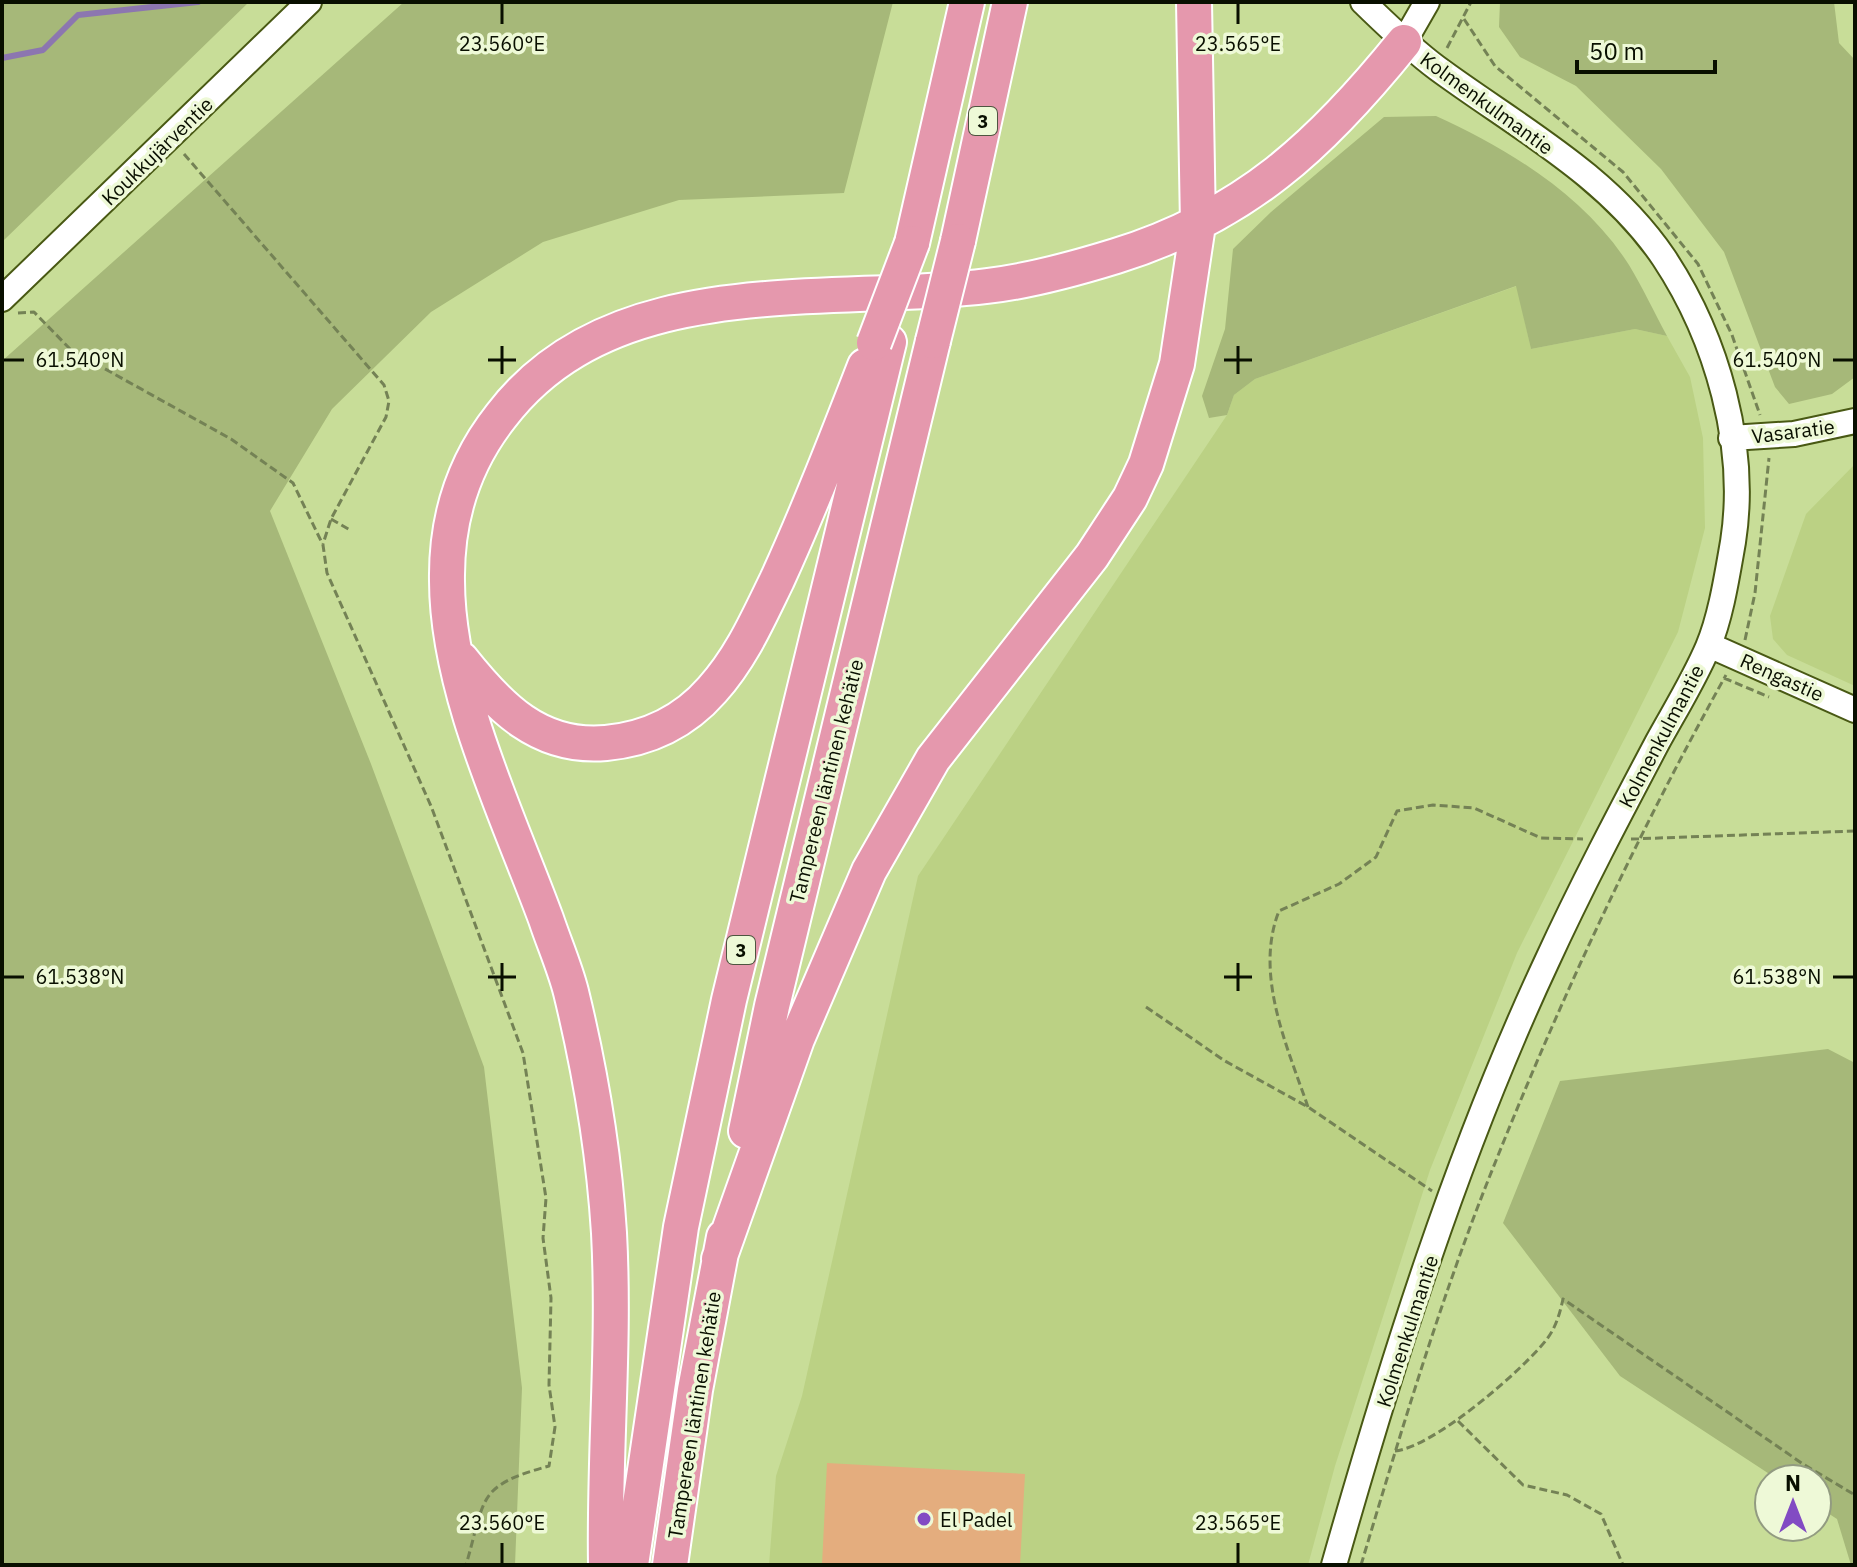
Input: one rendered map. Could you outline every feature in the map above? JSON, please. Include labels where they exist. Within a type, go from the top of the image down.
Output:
[{"type":"highway","name":"Tampereen läntinen kehätie","points":[[631,1565],[681,1227],[716,1060],[882,342],[912,243],[967,2]]},
{"type":"highway","name":"Tampereen läntinen kehätie","points":[[670,1565],[719,1259],[775,990],[958,241],[1010,2]]},
{"type":"highway","points":[[719,1259],[808,1010],[869,871],[933,759],[1092,556],[1130,498],[1146,464],[1177,364],[1198,225],[1194,2]]},
{"type":"highway","points":[[606,1565],[609,1232],[600,1145],[571,989],[469,710],[454,649],[448,614],[447,552],[466,472],[495,423],[522,390],[586,343],[640,321],[713,306],[989,286],[1055,274],[1122,254],[1198,225],[1302,155],[1337,122],[1404,42]]},
{"type":"highway","points":[[454,649],[490,695],[512,716],[534,731],[557,739],[592,744],[621,741],[643,737],[675,721],[710,693],[733,665],[756,624],[882,342]]},
{"type":"street","name":"Koukkujärventie","points":[[6,303],[309,2]]},
{"type":"street","points":[[1363,2],[1404,42]]},
{"type":"street","name":"Kolmenkulmantie","points":[[1334,1565],[1367,1453],[1449,1203],[1520,1021],[1607,839],[1709,645],[1734,538],[1736,497],[1731,438],[1720,381],[1702,329],[1667,262],[1636,220],[1599,184],[1404,42],[1427,2]]},
{"type":"street","name":"Vasaratie","points":[[1731,438],[1855,421]]},
{"type":"street","name":"Rengastie","points":[[1709,645],[1855,710]]},
{"type":"path","points":[[1436,68],[1471,2]]},
{"type":"path","points":[[1361,1565],[1396,1450],[1492,1169],[1640,838],[1747,637],[1769,465],[1766,435],[1732,335],[1698,264],[1623,172],[1495,66],[1464,19]]},
{"type":"path","points":[[171,139],[384,385],[389,401],[386,417],[331,519],[323,545]]},
{"type":"path","points":[[6,303],[17,313],[34,312],[71,350],[231,439],[293,483],[323,545],[327,573],[431,806],[502,990],[523,1053],[546,1198],[543,1238],[551,1298],[549,1385],[555,1427],[549,1466],[509,1477],[487,1494],[466,1565]]},
{"type":"path","points":[[331,519],[350,530]]},
{"type":"path","points":[[1308,1107],[1272,988],[1268,937],[1279,911],[1339,884],[1376,857],[1397,811],[1433,805],[1474,808],[1541,838],[1607,839],[1855,831]]},
{"type":"path","points":[[1146,1007],[1225,1061],[1308,1107],[1449,1203]]},
{"type":"path","points":[[1367,1453],[1405,1450],[1458,1421],[1547,1339],[1558,1319],[1563,1299],[1803,1464],[1855,1495]]},
{"type":"path","points":[[1458,1421],[1523,1485],[1567,1495],[1601,1514],[1623,1565]]},
{"type":"shaded area","points":[[2,2],[249,2],[2,242]]},
{"type":"shaded area","points":[[404,2],[893,2],[844,193],[679,200],[543,242],[431,312],[332,409],[270,511],[371,764],[484,1067],[522,1388],[515,1565],[2,1565],[2,361]]},
{"type":"shaded area","points":[[1500,2],[1834,2],[1839,43],[1855,60],[1855,377],[1832,394],[1789,404],[1775,387],[1724,252],[1661,169],[1576,86],[1520,57],[1499,27]]},
{"type":"shaded area","points":[[1436,116],[1518,159],[1591,217],[1629,265],[1667,336],[1635,329],[1531,349],[1516,286],[1255,379],[1234,395],[1227,415],[1209,418],[1202,396],[1225,329],[1233,249],[1271,212],[1384,117]]},
{"type":"shaded area","points":[[1517,286],[1531,349],[1635,329],[1667,336],[1690,377],[1703,438],[1705,528],[1678,632],[1517,953],[1430,1170],[1335,1466],[1308,1565],[769,1565],[776,1476],[802,1396],[918,876],[1227,415],[1234,395],[1255,379]]},
{"type":"shaded area","points":[[1855,464],[1855,686],[1787,655],[1773,639],[1770,616],[1806,514]]},
{"type":"shaded area","points":[[1828,1049],[1855,1063],[1855,1565],[1851,1565],[1837,1519],[1833,1516],[1833,1463],[1753,1463],[1620,1376],[1503,1223],[1560,1081]]},
{"type":"building","name":"El Padel","points":[[827,1463],[1025,1474],[1020,1565],[822,1565]]},
{"type":"waterway","points":[[2,58],[43,50],[78,15],[198,2]]},
{"type":"place","name":"El Padel","points":[[924,1519]]}]
